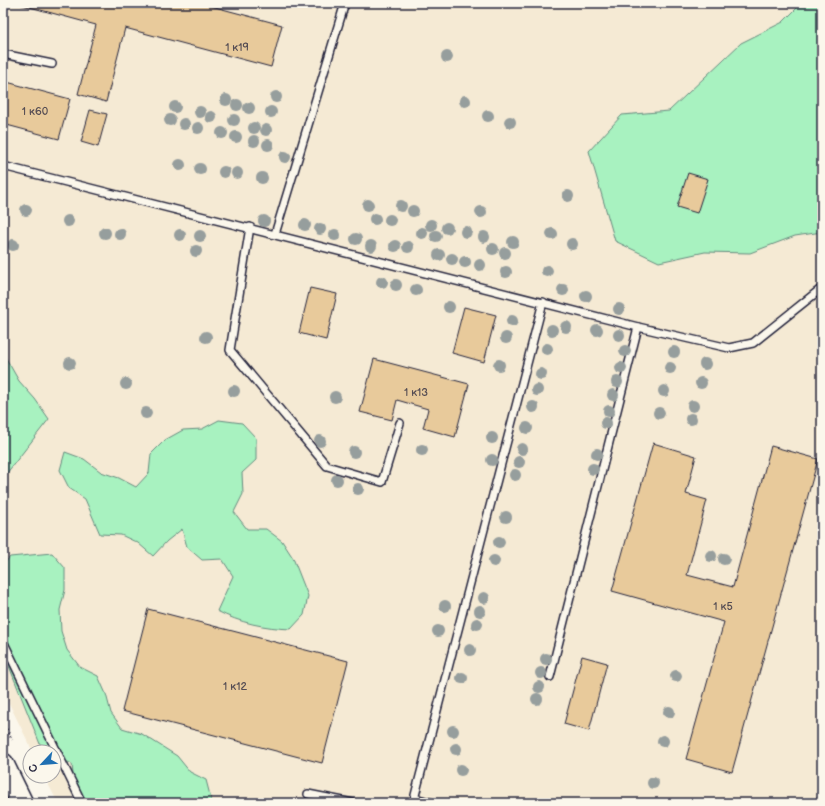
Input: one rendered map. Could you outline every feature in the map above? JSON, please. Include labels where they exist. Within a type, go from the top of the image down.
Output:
[{"type":"main road","points":[[3,764],[22,803]]},
{"type":"lane","points":[[275,234],[345,3]]},
{"type":"lane","points":[[3,54],[52,64]]},
{"type":"lane","points":[[3,166],[250,227],[638,327],[729,348],[753,343],[822,288]]},
{"type":"lane","points":[[250,227],[230,350],[327,466],[382,482],[400,423]]},
{"type":"lane","points":[[433,803],[414,801],[543,302]]},
{"type":"lane","points":[[550,677],[638,327]]},
{"type":"lane","points":[[3,640],[82,803]]},
{"type":"lane","points":[[308,794],[353,803]]},
{"type":"path","points":[[3,722],[12,740]]},
{"type":"shaded area","points":[[3,3],[822,3],[822,803],[58,803],[48,784],[62,784],[62,744],[29,744],[3,691]]},
{"type":"green space","points":[[802,3],[822,3],[822,232],[795,236],[750,253],[705,252],[659,262],[615,241],[589,151],[622,115],[669,111],[741,43],[783,22]]},
{"type":"green space","points":[[3,353],[19,381],[35,399],[49,419],[3,478]]},
{"type":"green space","points":[[219,420],[242,423],[256,438],[256,460],[242,473],[243,494],[234,512],[247,529],[266,529],[282,541],[293,558],[308,596],[304,615],[291,629],[253,624],[235,619],[217,611],[233,576],[222,559],[202,560],[187,547],[182,529],[167,541],[153,556],[138,543],[121,535],[100,534],[85,499],[69,488],[60,470],[65,452],[84,459],[101,472],[119,478],[136,487],[149,473],[151,454],[165,440],[183,430],[202,429]]},
{"type":"green space","points":[[52,553],[65,568],[65,590],[60,610],[61,631],[67,650],[80,667],[98,676],[106,694],[111,713],[122,728],[142,734],[177,756],[190,772],[206,780],[212,803],[83,803],[74,784],[72,764],[62,759],[62,744],[40,744],[3,651],[3,565],[10,557]]},
{"type":"building","points":[[15,3],[200,3],[282,25],[271,67],[125,28],[106,102],[78,94],[96,25]]},
{"type":"building","points":[[3,81],[70,99],[59,139],[3,124]]},
{"type":"building","points":[[90,110],[107,114],[98,147],[81,142]]},
{"type":"building","points":[[688,173],[708,179],[697,213],[677,207]]},
{"type":"building","points":[[310,288],[337,294],[326,340],[299,333]]},
{"type":"building","points":[[464,307],[496,315],[484,362],[452,353]]},
{"type":"building","points":[[374,359],[469,384],[455,437],[423,428],[428,409],[397,400],[392,420],[360,412]]},
{"type":"building","points":[[653,443],[696,456],[686,494],[707,500],[687,575],[733,587],[771,446],[818,459],[732,772],[686,759],[724,622],[612,591]]},
{"type":"building","points":[[148,609],[348,661],[322,763],[122,711]]},
{"type":"building","points":[[582,656],[607,663],[589,731],[564,724]]}]
